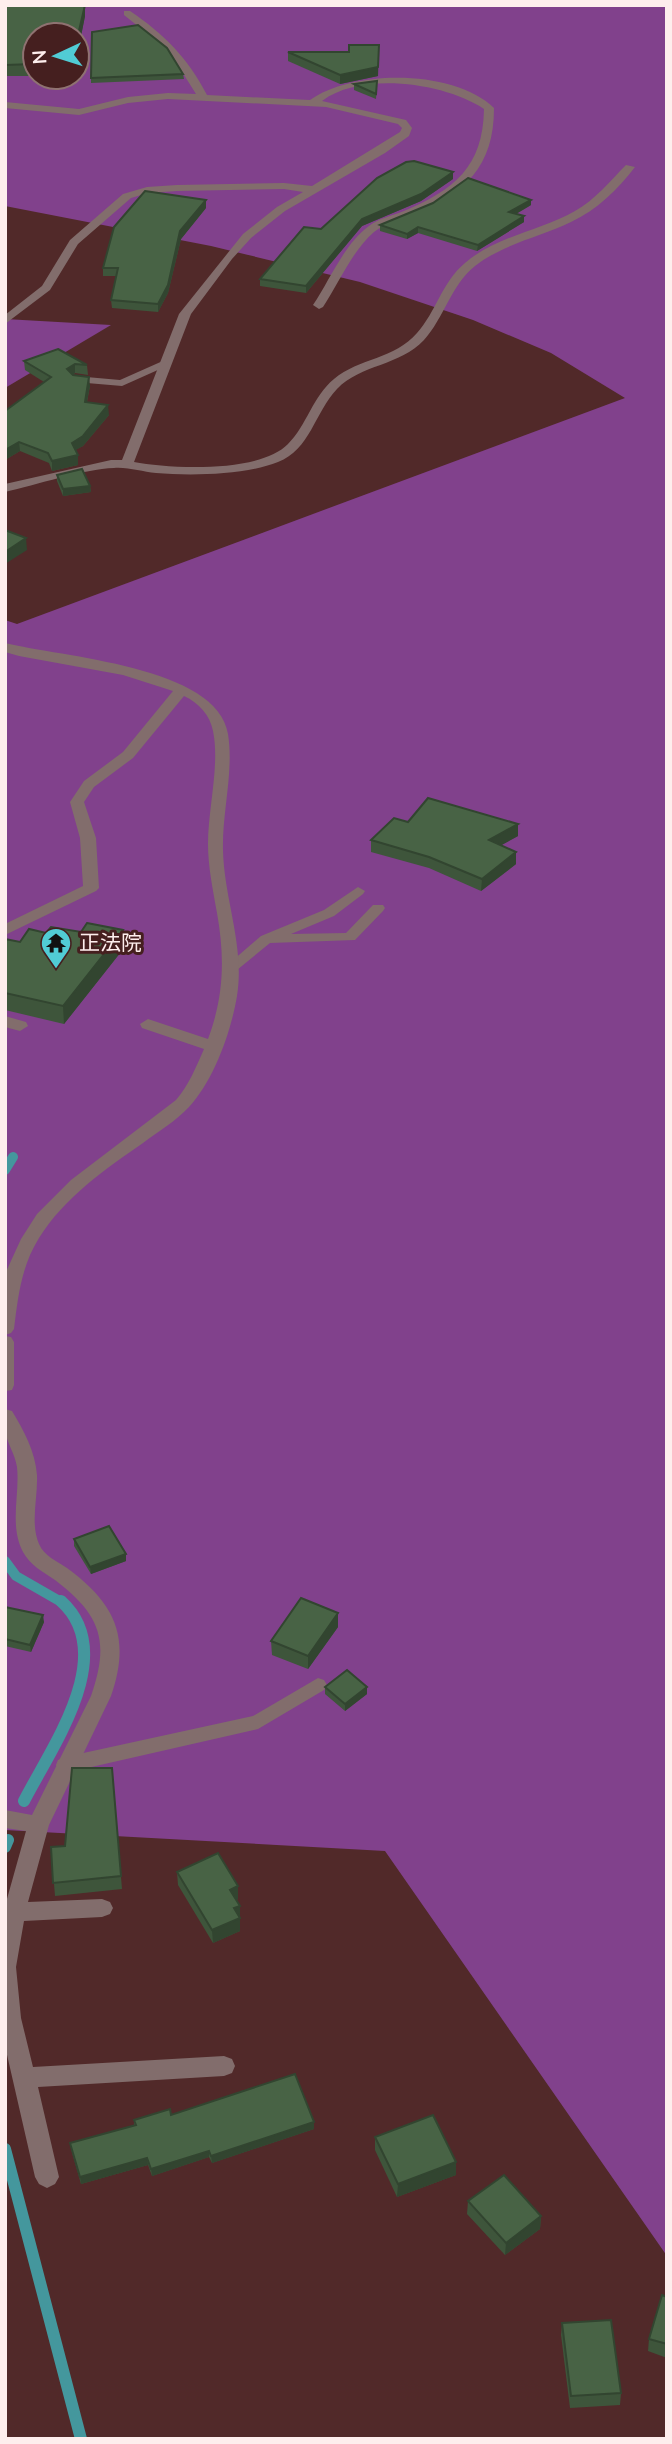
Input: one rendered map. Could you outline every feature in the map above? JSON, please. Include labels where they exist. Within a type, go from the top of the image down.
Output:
[{"type":"street","points":[[127,13],[169,44],[187,64],[203,98]]},
{"type":"street","points":[[311,104],[319,95],[343,88],[369,82],[393,81],[456,90],[480,99],[489,108],[491,121],[480,160],[464,181],[439,200],[372,228],[320,305]]},
{"type":"street","points":[[5,105],[79,112],[145,97],[311,104],[358,110],[402,122],[407,128],[405,134],[381,151],[297,198],[263,223],[228,257],[185,314],[145,423],[127,463]]},
{"type":"street","points":[[5,488],[91,468],[127,463],[174,470],[270,461],[285,455],[304,432],[333,385],[398,355],[414,344],[431,326],[456,280],[468,266],[587,209],[630,167]]},
{"type":"street","points":[[5,321],[46,288],[74,242],[127,196],[147,190],[177,188],[284,186],[315,190]]},
{"type":"street","points":[[5,647],[149,678],[181,690],[209,707],[217,718],[222,744],[216,803],[216,857],[232,967],[229,998],[193,1090],[179,1107],[52,1205],[13,1256],[5,1329]]},
{"type":"street","points":[[5,930],[91,888],[88,838],[77,802],[89,784],[128,755],[181,690]]},
{"type":"street","points":[[148,1024],[211,1046]]},
{"type":"street","points":[[5,1342],[5,1385]]},
{"type":"street","points":[[5,1416],[21,1443],[27,1474],[24,1530],[32,1552],[86,1592],[100,1609],[110,1633],[109,1675],[38,1825],[15,1912],[5,1967],[10,2018],[47,2177]]},
{"type":"street","points":[[5,1819],[38,1825]]},
{"type":"street","points":[[15,1912],[102,1909]]},
{"type":"street","points":[[24,2078],[223,2066]]},
{"type":"lane","points":[[75,379],[122,383],[165,363]]},
{"type":"lane","points":[[232,967],[266,939],[328,913],[358,891]]},
{"type":"lane","points":[[266,939],[350,937],[378,908]]},
{"type":"lane","points":[[65,1765],[258,1722],[318,1685]]},
{"type":"shaded area","points":[[5,5],[667,5],[667,2256],[385,1851],[5,1830],[5,620],[17,624],[625,398],[551,353],[473,320],[360,282],[211,246],[5,206]]},
{"type":"shaded area","points":[[5,319],[111,325],[5,388]]},
{"type":"building","points":[[5,5],[85,5],[81,21],[21,21],[21,64],[5,65]]},
{"type":"building","points":[[138,25],[167,48],[183,74],[91,78],[92,32]]},
{"type":"building","points":[[349,45],[379,45],[378,67],[340,75],[288,52],[349,52]]},
{"type":"building","points":[[377,81],[376,94],[354,84]]},
{"type":"building","points":[[414,161],[453,172],[421,194],[362,219],[306,286],[260,279],[304,227],[321,229],[377,178],[406,162]]},
{"type":"building","points":[[468,178],[531,200],[509,212],[524,216],[478,245],[418,227],[407,234],[380,225],[433,203]]},
{"type":"building","points":[[145,191],[206,200],[180,231],[168,285],[158,304],[111,300],[118,268],[103,268],[114,227]]},
{"type":"building","points":[[58,349],[87,365],[75,364],[67,369],[73,375],[89,377],[85,402],[108,405],[83,436],[72,443],[78,455],[52,461],[48,453],[19,442],[5,450],[5,411],[51,377],[24,361]]},
{"type":"building","points":[[82,469],[90,486],[63,489],[57,475]]},
{"type":"building","points":[[5,530],[26,538],[5,552]]},
{"type":"building","points":[[428,798],[518,824],[489,840],[516,852],[482,879],[429,857],[371,840],[394,818],[408,822]]},
{"type":"building","name":"正法院","points":[[87,923],[123,930],[63,1006],[5,993],[5,939],[20,942],[29,929],[46,933],[51,927],[81,932]]},
{"type":"building","points":[[109,1526],[126,1554],[90,1567],[74,1539]]},
{"type":"building","points":[[301,1598],[338,1613],[308,1656],[271,1641]]},
{"type":"building","points":[[5,1607],[43,1615],[30,1645],[5,1639]]},
{"type":"building","points":[[347,1670],[367,1687],[345,1704],[325,1687]]},
{"type":"building","points":[[72,1768],[112,1768],[121,1876],[53,1883],[51,1847],[65,1846]]},
{"type":"building","points":[[218,1853],[238,1886],[230,1890],[240,1906],[234,1908],[240,1918],[212,1930],[177,1872]]},
{"type":"building","points":[[295,2074],[314,2122],[211,2156],[209,2151],[151,2169],[147,2158],[80,2177],[70,2143],[136,2125],[134,2120],[170,2109],[171,2115]]},
{"type":"building","points":[[433,2115],[456,2162],[398,2184],[375,2137]]},
{"type":"building","points":[[504,2175],[541,2216],[506,2243],[468,2201]]},
{"type":"building","points":[[662,2295],[667,2297],[667,2344],[649,2339]]},
{"type":"building","points":[[611,2320],[621,2393],[571,2396],[562,2323]]},
{"type":"waterway","points":[[5,1170],[13,1157]]},
{"type":"waterway","points":[[5,1561],[16,1576],[62,1602]]},
{"type":"waterway","points":[[24,1801],[63,1728],[75,1701],[82,1674],[84,1647],[77,1623],[62,1602]]},
{"type":"waterway","points":[[5,1847],[8,1840]]},
{"type":"waterway","points":[[5,2149],[81,2439]]},
{"type":"place","name":"正法院","points":[[56,970]]}]
